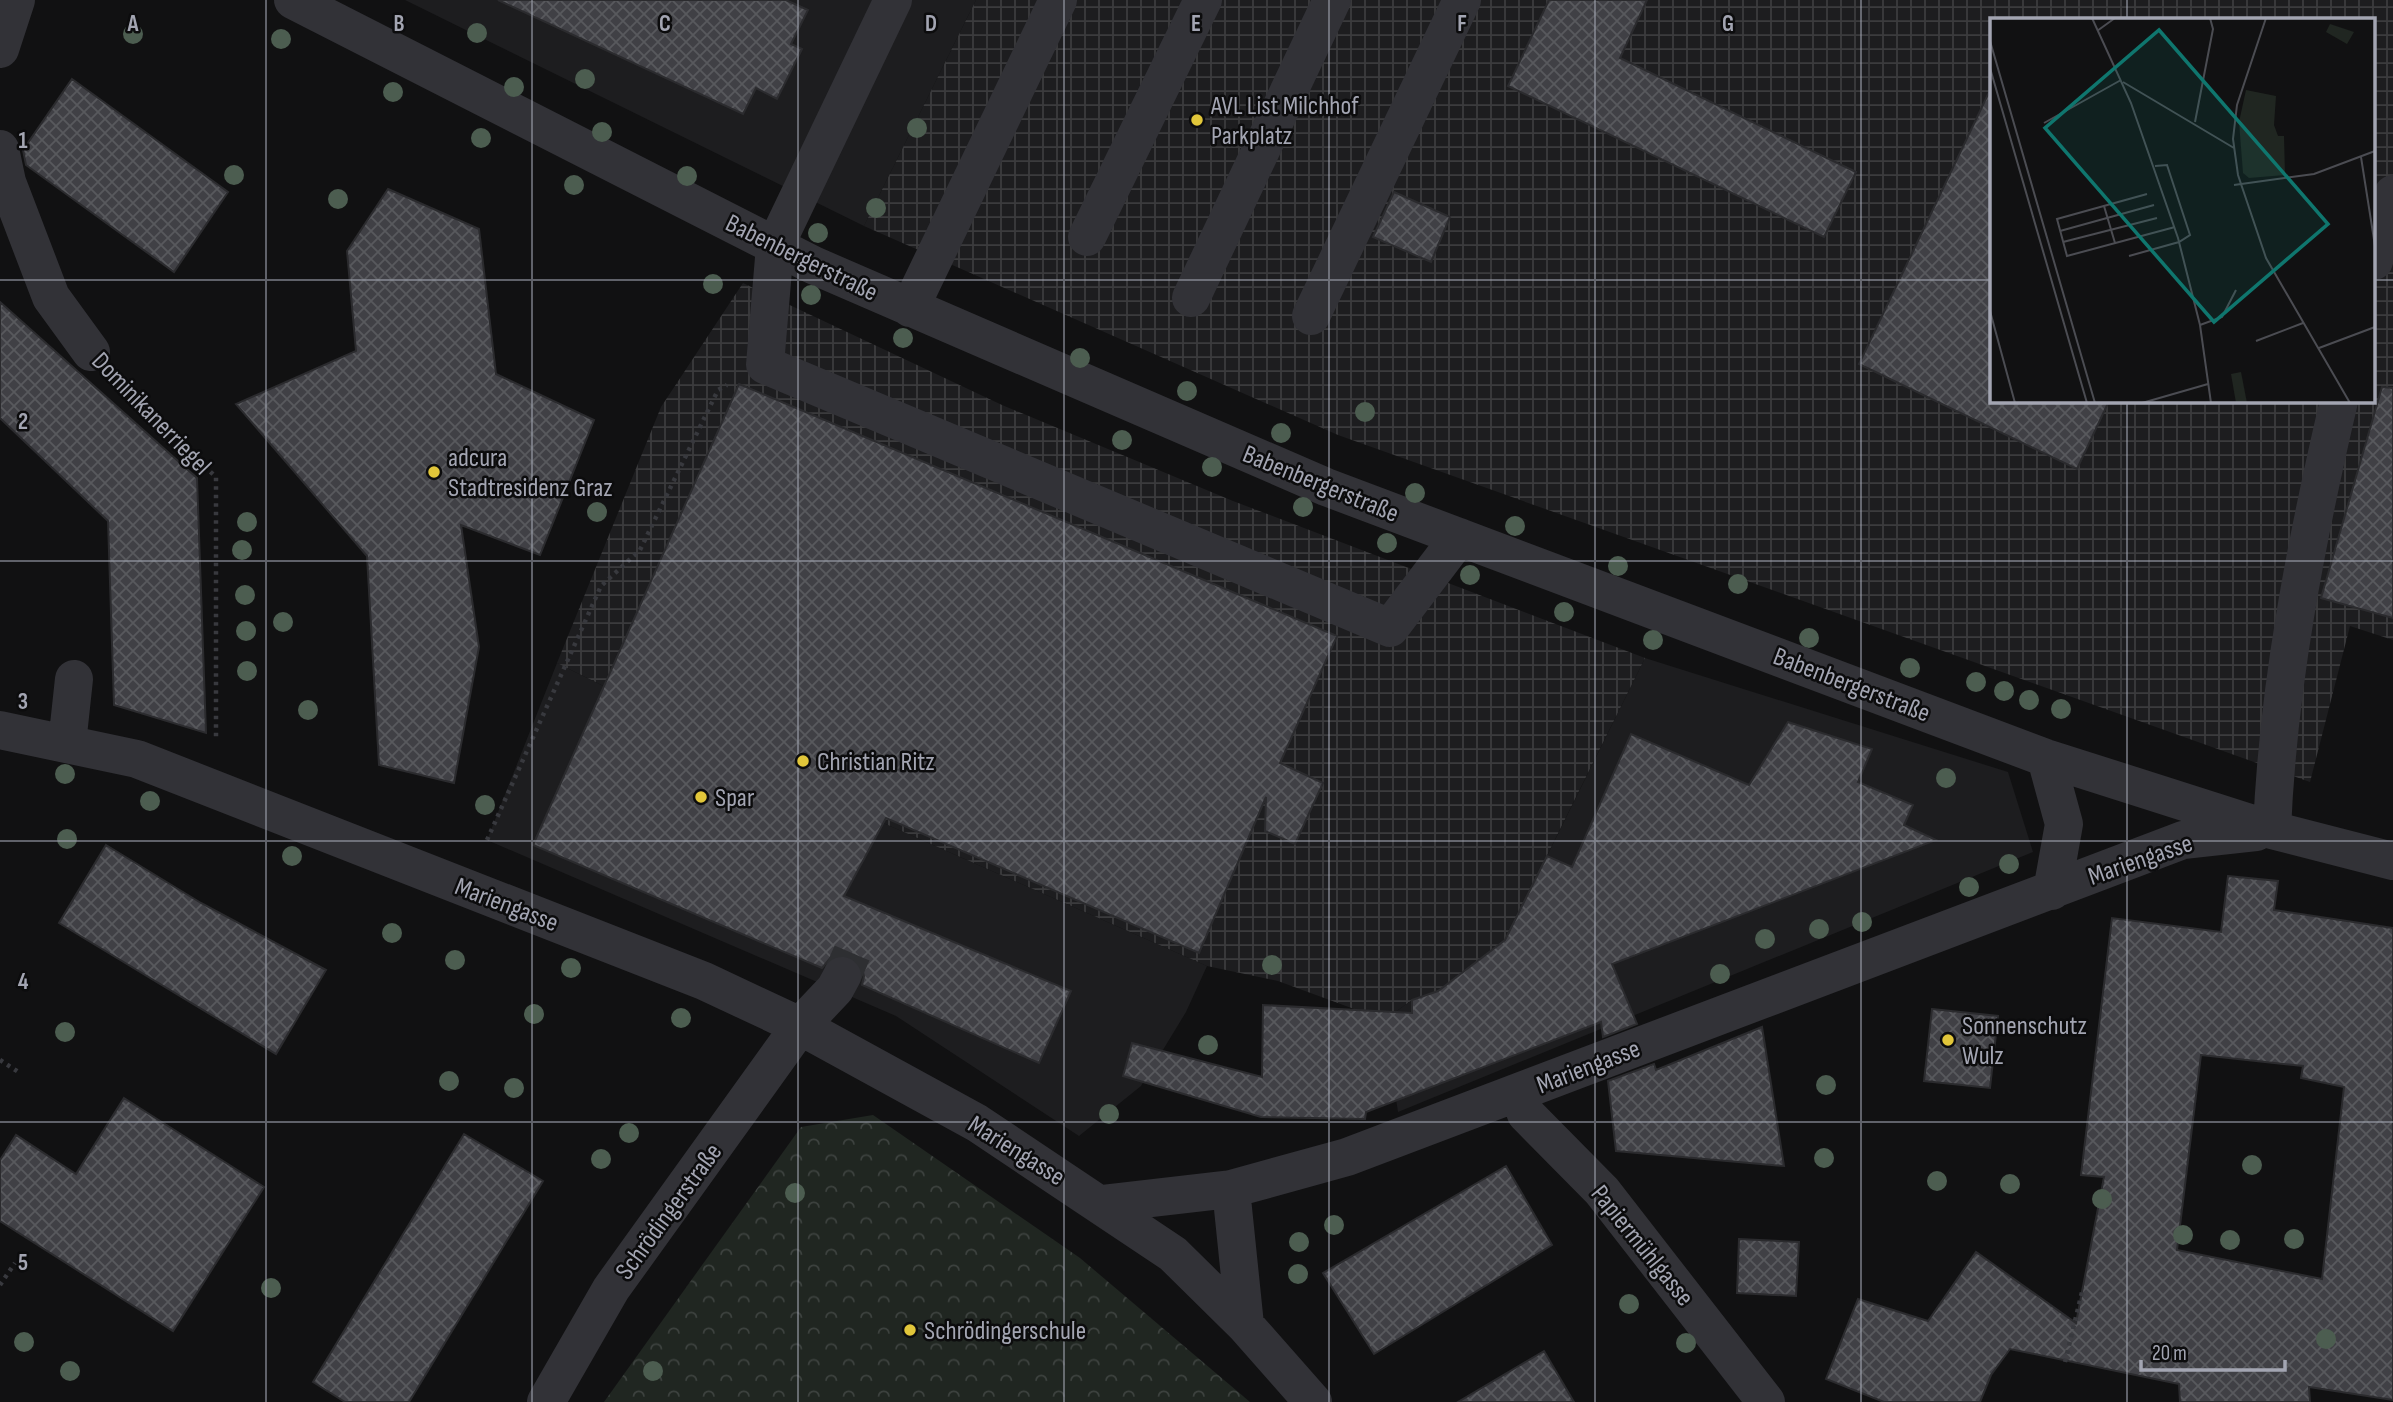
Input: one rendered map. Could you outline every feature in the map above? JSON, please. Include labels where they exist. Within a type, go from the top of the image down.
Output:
[{"type":"street","points":[[0,49],[16,0]]},
{"type":"street","name":"Babenbergerstraße","points":[[293,0],[775,246],[911,308],[1326,487],[2046,758],[2272,830],[2393,861]]},
{"type":"street","points":[[893,0],[775,246],[765,365],[1390,628],[1459,537]]},
{"type":"street","points":[[911,308],[1058,0]]},
{"type":"street","points":[[1087,237],[1203,0]]},
{"type":"street","points":[[1191,298],[1332,0]]},
{"type":"street","points":[[1311,316],[1462,0]]},
{"type":"street","name":"Dominikanerriegel","points":[[0,149],[7,182],[51,297],[91,352]]},
{"type":"street","points":[[2376,254],[2393,194]]},
{"type":"street","points":[[2272,830],[2274,785],[2296,600],[2339,402]]},
{"type":"street","points":[[68,744],[74,679]]},
{"type":"street","name":"Mariengasse","points":[[0,730],[137,759],[704,981],[800,1026],[977,1124],[1101,1204],[1231,1189],[1347,1157],[2183,840],[2272,830]]},
{"type":"street","name":"Mariengasse","points":[[2046,758],[2064,824],[2052,891]]},
{"type":"street","name":"Schrödingerstraße","points":[[546,1402],[611,1289],[800,1026],[835,989],[842,976]]},
{"type":"street","name":"Papiermühlgasse","points":[[1518,1092],[1526,1114],[1602,1191],[1766,1402]]},
{"type":"street","points":[[1231,1189],[1245,1325]]},
{"type":"street","points":[[1101,1204],[1173,1254],[1245,1325],[1313,1402]]},
{"type":"path","name":"Dominikanerriegel","points":[[91,352],[146,412],[216,477],[216,739]]},
{"type":"path","points":[[487,840],[601,586],[640,550],[718,390]]},
{"type":"path","points":[[0,1059],[20,1073]]},
{"type":"path","points":[[0,1285],[15,1263]]},
{"type":"path","points":[[2065,1362],[2082,1292]]},
{"type":"shaded area","points":[[405,0],[976,0],[864,226]]},
{"type":"shaded area","points":[[976,0],[2393,0],[2393,640],[2350,626],[2310,782],[1338,435],[864,226]]},
{"type":"shaded area","points":[[743,283],[1002,405],[1233,501],[1645,658],[1505,940],[1438,991],[1412,1000],[1384,1020],[1278,981],[1207,966],[863,814],[557,663],[661,407]]},
{"type":"shaded area","points":[[1645,658],[2008,772],[2033,852],[1398,1112],[1384,1020],[1412,1000],[1438,991],[1547,856]]},
{"type":"shaded area","points":[[557,663],[863,814],[1207,966],[1186,1012],[1141,1086],[1079,1136],[896,1016],[487,840]]},
{"type":"green space","name":"Schrödingerschule","points":[[873,1115],[1080,1258],[1250,1402],[604,1402],[801,1127]]},
{"type":"building","points":[[498,0],[786,0],[808,10],[791,44],[802,49],[777,99],[756,88],[743,114]]},
{"type":"building","points":[[1549,0],[1647,0],[1620,58],[1856,172],[1824,237],[1508,86]]},
{"type":"building","points":[[72,79],[228,192],[174,272],[26,165],[23,150]]},
{"type":"building","points":[[1990,90],[1990,402],[2109,402],[2077,469],[1859,364]]},
{"type":"building","name":"adcura Stadtresidenz Graz","points":[[388,189],[479,229],[496,374],[594,420],[540,555],[461,525],[479,647],[454,783],[379,765],[367,556],[236,404],[356,351],[347,251]]},
{"type":"building","points":[[1394,192],[1450,217],[1431,262],[1373,237]]},
{"type":"building","points":[[0,302],[197,478],[206,733],[114,705],[108,521],[0,418]]},
{"type":"building","points":[[739,384],[1337,636],[1280,763],[1323,783],[1295,844],[1265,831],[1266,797],[1199,953],[886,818],[844,896],[1071,991],[1039,1063],[862,985],[864,976],[861,965],[852,956],[841,954],[831,957],[822,968],[533,845]]},
{"type":"building","points":[[2382,387],[2393,388],[2393,618],[2321,598]]},
{"type":"building","points":[[1788,722],[1872,749],[1858,782],[1913,805],[1904,825],[1936,840],[1612,964],[1637,1024],[1603,1037],[1601,1022],[1366,1112],[1365,1119],[1261,1117],[1123,1076],[1132,1043],[1262,1077],[1263,1005],[1412,1013],[1412,1000],[1438,991],[1505,940],[1547,856],[1572,867],[1631,734],[1749,785]]},
{"type":"building","points":[[106,845],[201,903],[326,970],[276,1054],[59,923]]},
{"type":"building","points":[[2228,876],[2278,881],[2274,910],[2393,928],[2393,1400],[2309,1387],[2310,1402],[2180,1402],[2179,1384],[2010,1349],[1991,1375],[1980,1402],[1884,1402],[1826,1379],[1858,1299],[1928,1321],[1976,1252],[2076,1323],[2104,1177],[2081,1175],[2112,918],[2221,932]],"holes":[[[2201,1055],[2303,1066],[2301,1078],[2344,1087],[2322,1279],[2177,1250]]]},
{"type":"building","points":[[1932,1009],[1998,1016],[1990,1088],[1924,1081]]},
{"type":"building","points":[[1762,1027],[1784,1166],[1616,1151],[1608,1081],[1654,1064],[1656,1070]]},
{"type":"building","points":[[124,1098],[264,1187],[173,1331],[0,1221],[0,1160],[16,1135],[76,1174]]},
{"type":"building","points":[[464,1134],[543,1181],[409,1402],[345,1402],[313,1382]]},
{"type":"building","points":[[1506,1166],[1552,1245],[1374,1354],[1323,1273]]},
{"type":"building","points":[[1739,1239],[1799,1242],[1796,1296],[1737,1293]]},
{"type":"building","points":[[1544,1351],[1574,1402],[1458,1402]]},
{"type":"tunnel","points":[[842,976],[852,953]]},
{"type":"place","name":"AVL List Milchhof Parkplatz","points":[[1197,120]]},
{"type":"place","name":"adcura Stadtresidenz Graz","points":[[434,472]]},
{"type":"place","name":"Christian Ritz","points":[[803,761]]},
{"type":"place","name":"Spar","points":[[701,797]]},
{"type":"place","name":"Sonnenschutz Wulz","points":[[1948,1040]]},
{"type":"place","name":"Schrödingerschule","points":[[910,1330]]}]
